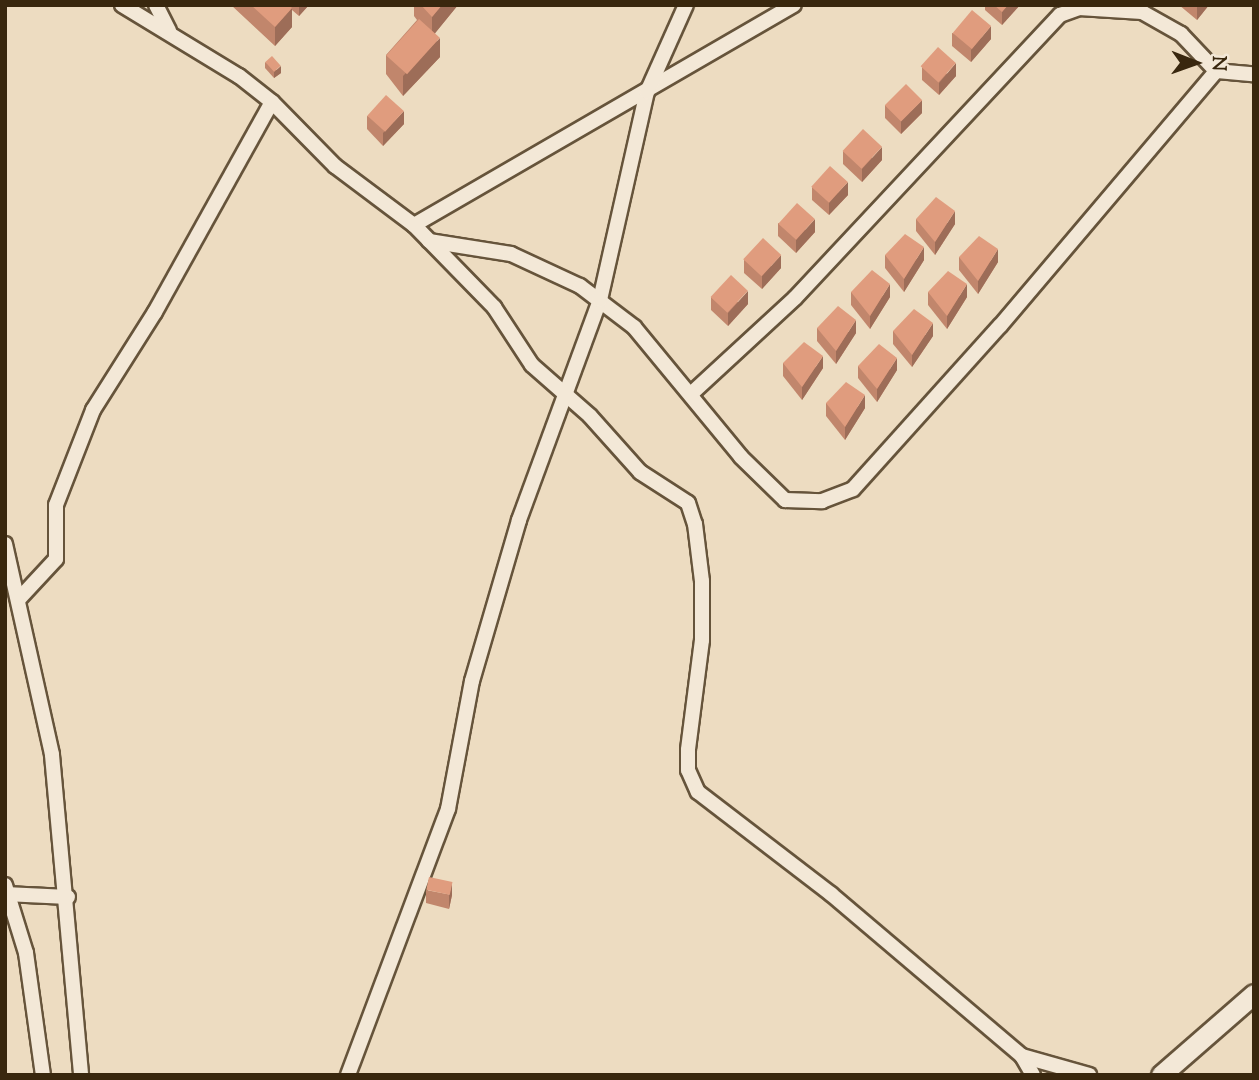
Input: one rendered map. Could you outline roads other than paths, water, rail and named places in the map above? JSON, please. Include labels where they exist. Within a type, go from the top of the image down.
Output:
[{"type":"main road","points":[[1161,1075],[1254,994]]},
{"type":"street","points":[[122,5],[169,32],[272,102],[335,166],[414,225],[494,307],[526,358],[565,393],[640,472],[680,495],[695,524],[702,640],[688,769],[698,793],[831,894],[1022,1056],[1033,1075]]},
{"type":"street","points":[[156,5],[169,32]]},
{"type":"street","points":[[348,1075],[448,809],[472,681],[519,520],[600,300],[647,92],[686,5]]},
{"type":"street","points":[[414,225],[794,5]]},
{"type":"street","points":[[692,393],[795,298],[1060,15],[1085,7],[1142,12],[1181,34],[1216,71],[1254,74]]},
{"type":"street","points":[[429,241],[511,254],[600,300],[634,327],[692,393],[741,457],[785,500],[822,502],[853,489],[1000,326],[1216,71]]},
{"type":"street","points":[[18,600],[56,559],[56,505],[93,410],[155,312],[272,102]]},
{"type":"street","points":[[5,544],[52,755],[68,897],[81,1075]]},
{"type":"street","points":[[43,1075],[26,953],[6,891],[68,897]]},
{"type":"street","points":[[1022,1056],[1089,1075]]}]
